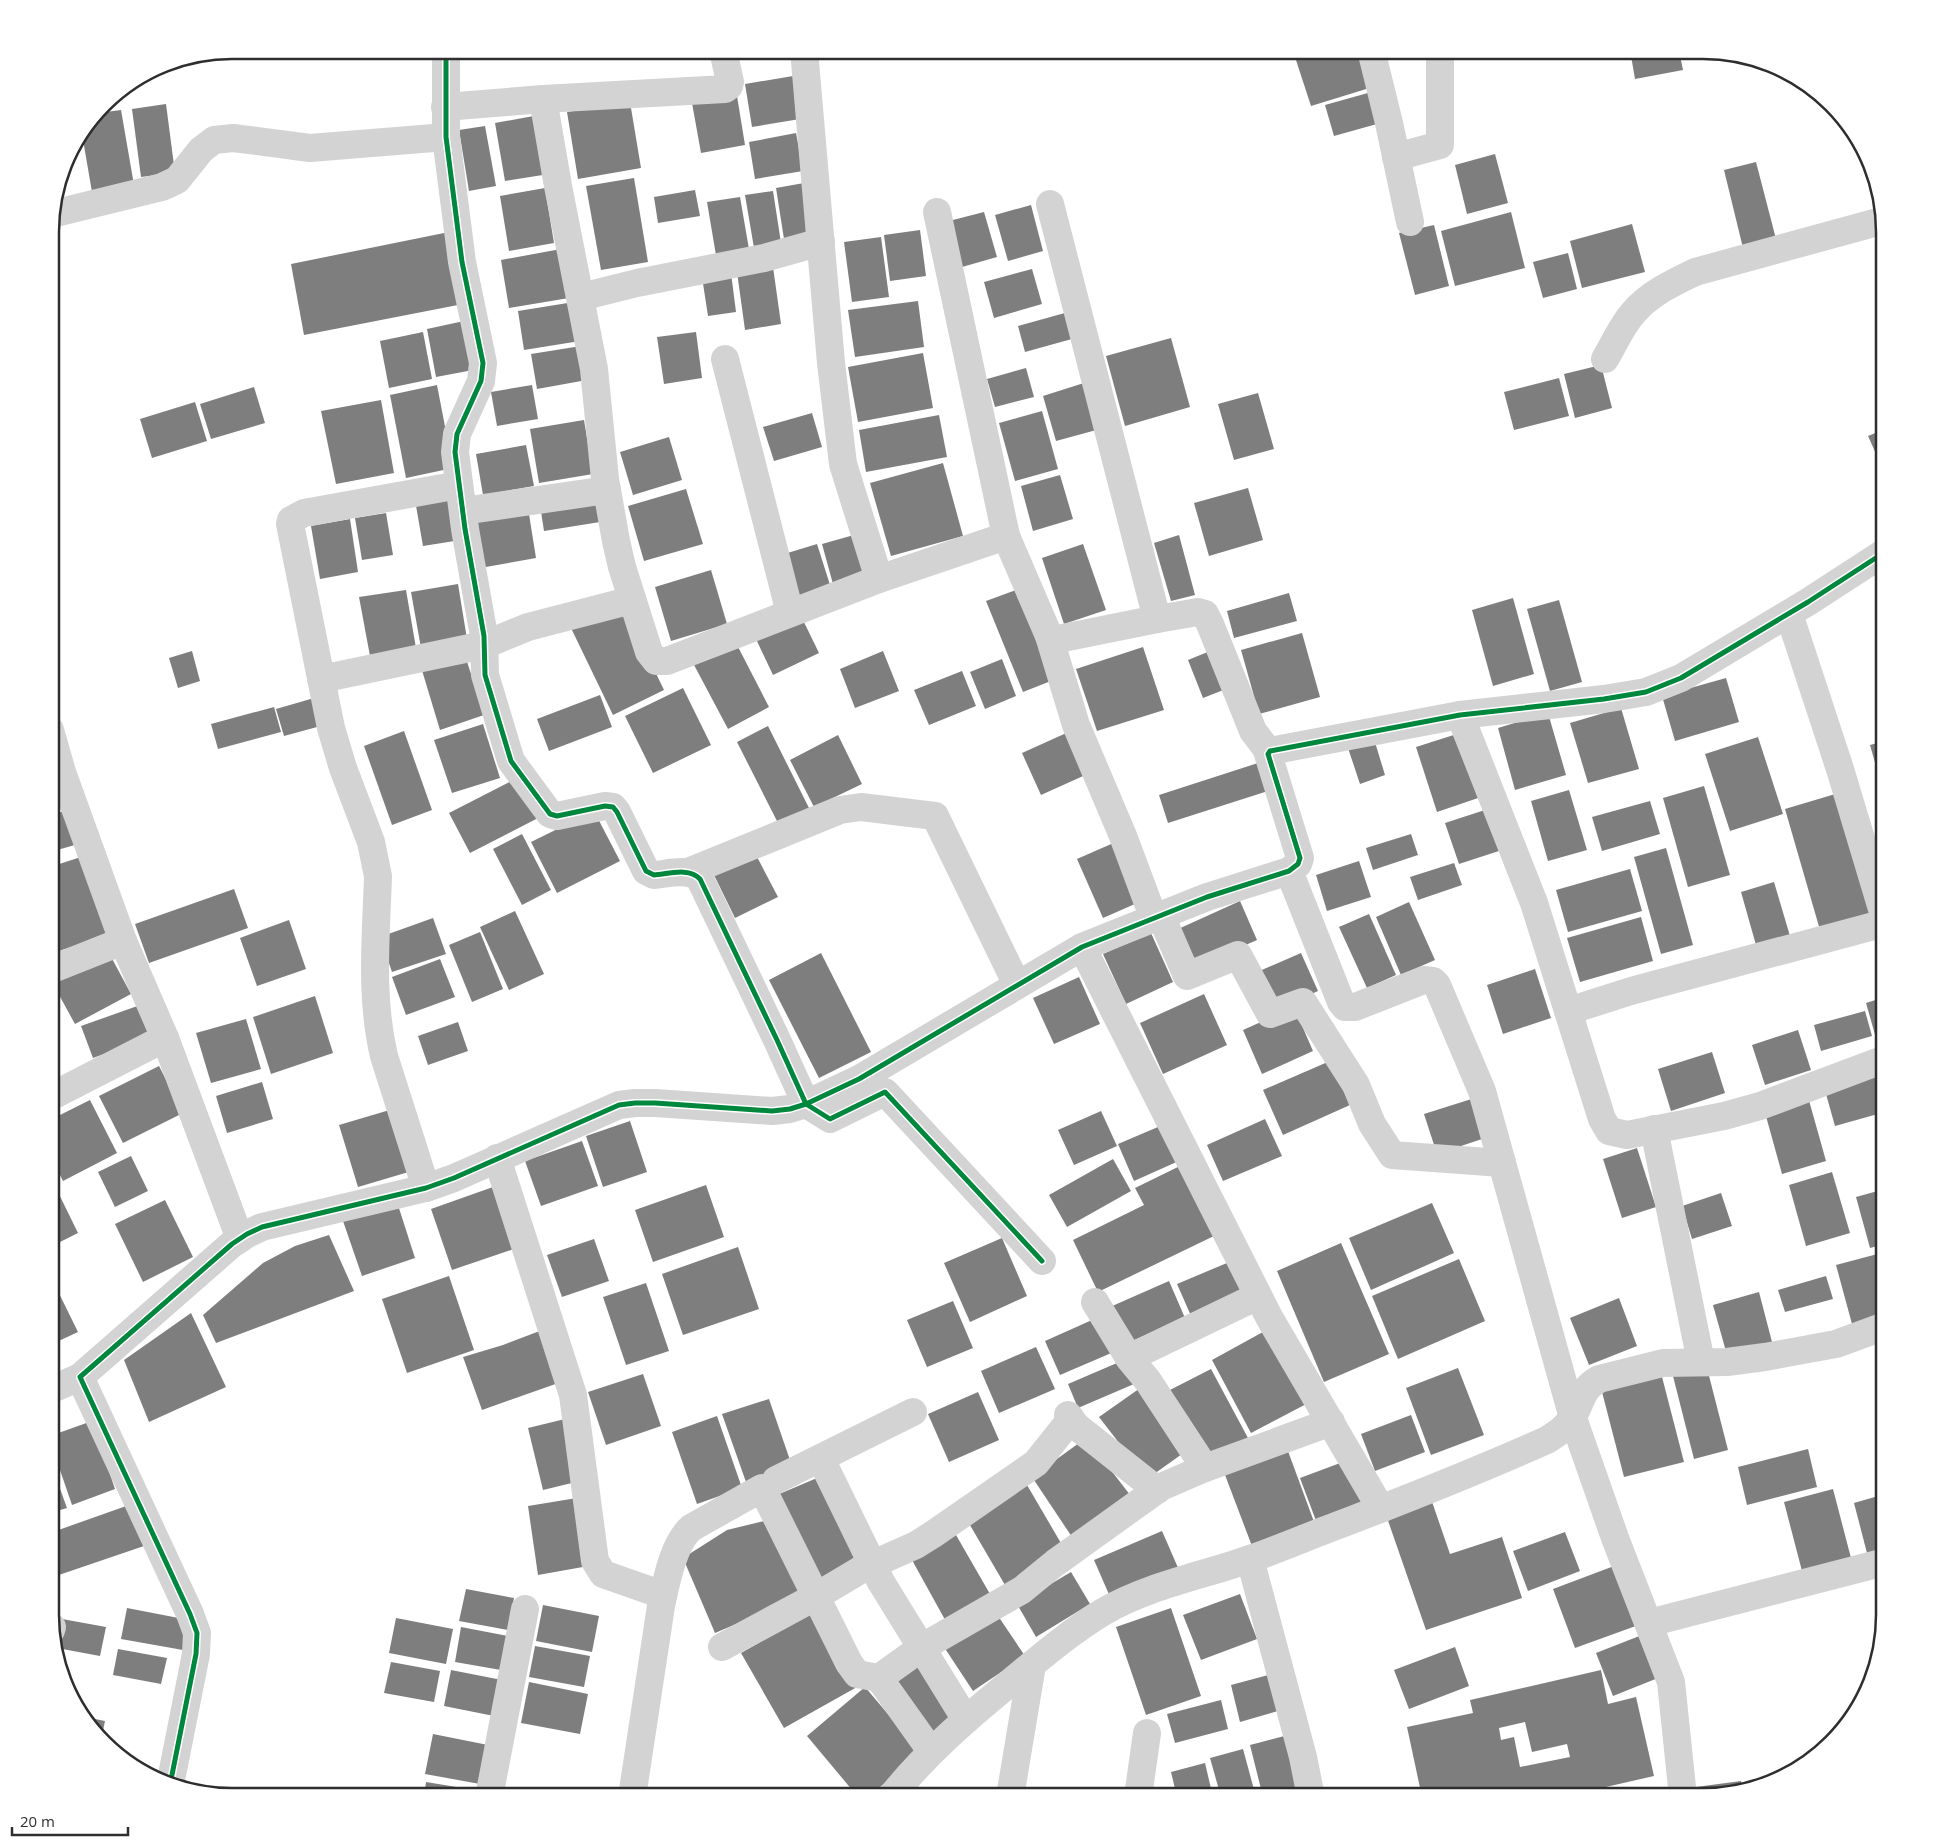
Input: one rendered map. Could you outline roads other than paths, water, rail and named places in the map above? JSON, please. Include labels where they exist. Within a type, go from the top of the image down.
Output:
[{"type":"street","points":[[446,59],[446,137],[462,262],[483,363],[481,381],[460,424],[455,452],[484,644],[485,675],[511,761],[550,814],[557,816],[612,806],[617,812],[646,870],[654,875],[688,872],[840,810],[861,807],[935,816],[1017,984]]},
{"type":"street","points":[[445,107],[543,99],[725,89],[729,86],[730,82],[725,59]]},
{"type":"street","points":[[805,59],[831,363],[843,464],[879,579]]},
{"type":"street","points":[[1373,59],[1410,222]]},
{"type":"street","points":[[1396,157],[1440,145],[1440,59]]},
{"type":"street","points":[[543,99],[594,369],[607,490],[616,541],[632,600],[650,652],[656,662],[667,661],[879,579],[1006,536]]},
{"type":"street","points":[[60,212],[162,187],[177,180],[201,150],[214,140],[232,138],[310,148],[446,137]]},
{"type":"street","points":[[1050,204],[1157,619]]},
{"type":"street","points":[[937,212],[1006,536],[1049,636],[1076,725],[1157,918],[1187,976],[1238,956],[1270,1014],[1303,1002],[1356,1085],[1372,1124],[1392,1156],[1502,1163]]},
{"type":"street","points":[[1605,359],[1632,313],[1646,299],[1669,284],[1695,272],[1876,222]]},
{"type":"street","points":[[581,297],[637,283],[764,258],[821,242]]},
{"type":"street","points":[[725,359],[790,613]]},
{"type":"street","points":[[426,1188],[379,1035],[374,984],[378,876],[376,860],[343,768],[331,728],[291,520],[304,513],[321,510],[461,498],[607,490]]},
{"type":"street","points":[[1269,752],[1460,715],[1604,700],[1646,692],[1681,678],[1789,614],[1876,558]]},
{"type":"street","points":[[321,679],[484,644],[528,627],[632,600]]},
{"type":"street","points":[[59,1386],[80,1377],[232,1244],[262,1227],[426,1188],[454,1178],[619,1105],[655,1103],[772,1111],[790,1109],[806,1104],[859,1079],[1082,947],[1207,897],[1289,871],[1295,867],[1300,858],[1268,754],[1269,752],[1253,731],[1210,624],[1204,614],[1198,612],[1157,619],[1058,639],[1049,636]]},
{"type":"street","points":[[1789,614],[1840,769],[1876,891]]},
{"type":"street","points":[[1460,715],[1534,903],[1602,1119],[1609,1132],[1627,1135],[1724,1116],[1760,1106],[1876,1063]]},
{"type":"street","points":[[59,763],[123,941],[165,1038],[240,1239]]},
{"type":"street","points":[[1289,871],[1341,1002],[1345,1007],[1355,1006],[1424,980],[1429,980],[1437,985],[1482,1091],[1573,1418],[1615,1538],[1671,1682],[1682,1788]]},
{"type":"street","points":[[688,872],[695,874],[700,879],[806,1104],[830,1119],[885,1092],[1042,1260]]},
{"type":"street","points":[[1568,1011],[1631,991],[1876,923]]},
{"type":"street","points":[[59,966],[123,941]]},
{"type":"street","points":[[1082,947],[1165,1108],[1258,1296],[1381,1509]]},
{"type":"street","points":[[59,1092],[165,1038]]},
{"type":"street","points":[[1654,1129],[1701,1362]]},
{"type":"street","points":[[497,1158],[573,1395],[595,1561],[603,1574],[663,1595]]},
{"type":"street","points":[[1129,1358],[1258,1296]]},
{"type":"street","points":[[1095,1302],[1129,1358],[1148,1381],[1205,1468]]},
{"type":"street","points":[[899,1788],[931,1751],[1051,1648],[1103,1612],[1121,1603],[1145,1593],[1250,1559],[1381,1509],[1456,1480],[1547,1440],[1560,1432],[1573,1418],[1589,1384],[1599,1379],[1663,1363],[1727,1362],[1765,1358],[1827,1346],[1876,1329]]},
{"type":"street","points":[[80,1377],[190,1614],[197,1633],[196,1654],[172,1777]]},
{"type":"street","points":[[776,1480],[913,1412]]},
{"type":"street","points":[[722,1647],[872,1563],[916,1545],[1036,1463],[1070,1417],[1076,1426],[1157,1490]]},
{"type":"street","points":[[879,1678],[921,1648],[1022,1590],[1055,1563],[1157,1490],[1205,1468],[1331,1422]]},
{"type":"street","points":[[821,1459],[872,1563],[921,1648],[966,1720]]},
{"type":"street","points":[[633,1788],[663,1595],[670,1570],[685,1534],[692,1528],[762,1488],[815,1596],[857,1674],[879,1678],[931,1751]]},
{"type":"street","points":[[1250,1559],[1310,1788]]},
{"type":"street","points":[[1649,1623],[1876,1564]]},
{"type":"street","points":[[491,1788],[525,1609]]},
{"type":"street","points":[[1011,1788],[1032,1664]]},
{"type":"street","points":[[1139,1788],[1147,1734]]}]
